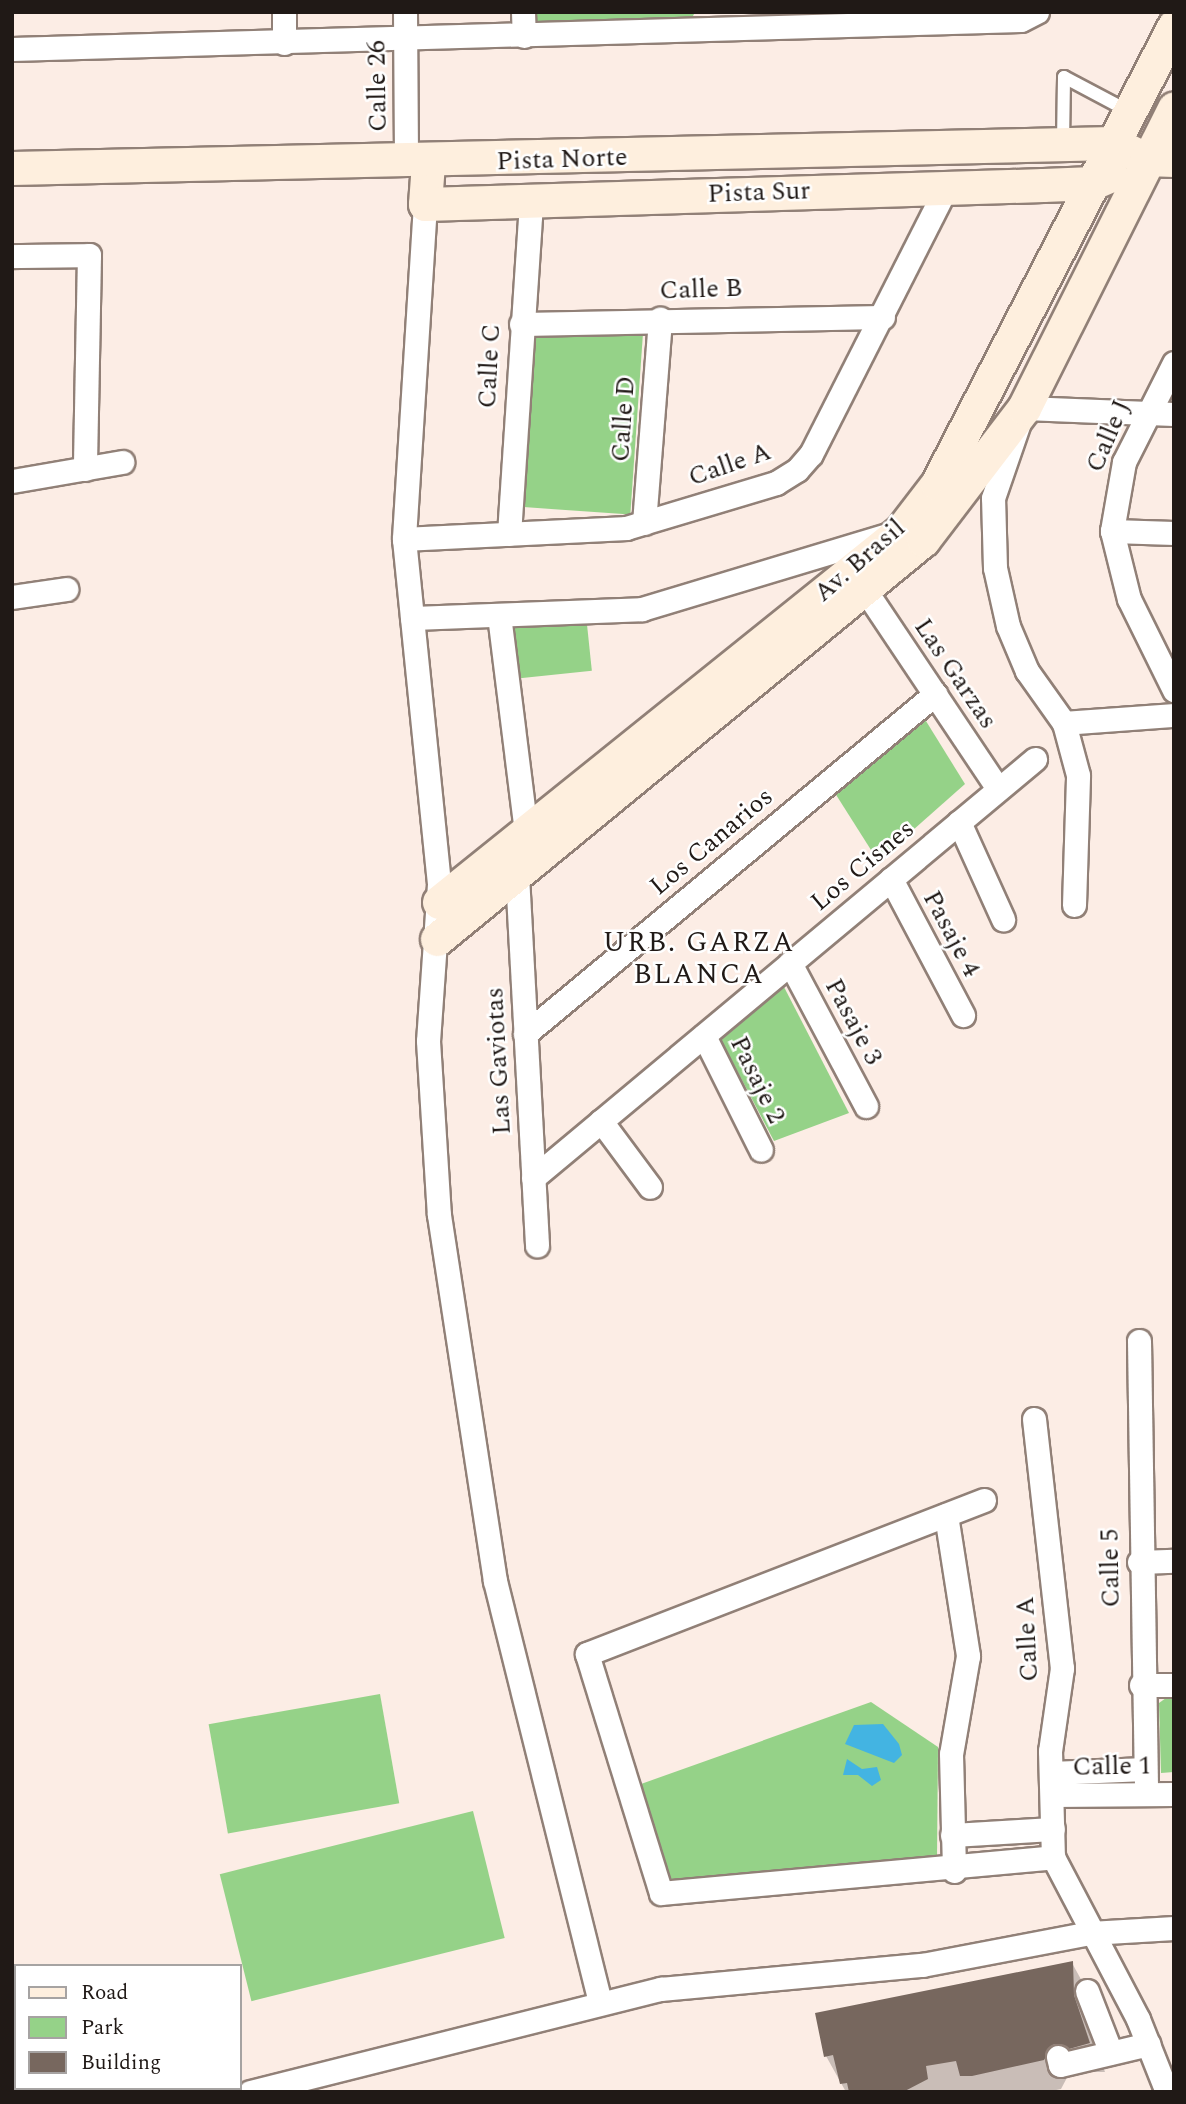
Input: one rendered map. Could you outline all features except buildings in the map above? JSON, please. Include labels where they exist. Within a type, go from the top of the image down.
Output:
[{"type":"street","points":[[284,12],[284,43]]},
{"type":"street","name":"Calle 26","points":[[405,12],[405,39],[417,161]]},
{"type":"street","points":[[523,12],[524,36]]},
{"type":"street","points":[[12,49],[524,36],[709,21],[1021,20],[1037,12]]},
{"type":"street","name":"Av. Brasil","points":[[439,902],[901,531],[937,484],[1174,26]]},
{"type":"street","name":"Av. Brasil","points":[[438,939],[923,540],[1024,408],[1160,160],[1174,109]]},
{"type":"street","points":[[1113,143],[1160,160]]},
{"type":"street","name":"Pista Norte","points":[[12,168],[417,161],[1113,143]]},
{"type":"street","points":[[1093,183],[1160,160]]},
{"type":"street","points":[[417,161],[425,204],[404,539],[439,902],[428,1083],[450,1303],[495,1581],[600,2002]]},
{"type":"street","name":"Pista Sur","points":[[425,204],[1093,183]]},
{"type":"street","name":"Calle A","points":[[404,539],[644,523],[776,483],[797,470],[883,317],[947,187]]},
{"type":"street","name":"Calle C","points":[[509,534],[531,201]]},
{"type":"street","points":[[12,256],[89,255],[85,469]]},
{"type":"street","name":"Calle B","points":[[521,324],[660,319],[883,317]]},
{"type":"street","name":"Calle D","points":[[644,523],[660,319]]},
{"type":"street","name":"Calle J","points":[[1174,363],[1117,482],[1112,531],[1129,599],[1174,690]]},
{"type":"street","points":[[1074,905],[1079,775],[1064,723],[1019,654],[995,568],[993,498],[1024,408],[1174,414]]},
{"type":"street","points":[[12,481],[122,461]]},
{"type":"street","points":[[412,618],[642,609],[901,531]]},
{"type":"street","points":[[1112,531],[1174,533]]},
{"type":"street","points":[[12,597],[66,589]]},
{"type":"street","name":"Las Garzas","points":[[865,590],[998,789]]},
{"type":"street","points":[[499,615],[526,833]]},
{"type":"street","name":"Los Canarios","points":[[526,1034],[935,694]]},
{"type":"street","points":[[1064,723],[1174,715]]},
{"type":"street","name":"Los Cisnes","points":[[533,1178],[1035,759]]},
{"type":"street","points":[[959,822],[1003,919]]},
{"type":"street","name":"Las Gaviotas","points":[[517,875],[537,1245]]},
{"type":"street","name":"Pasaje 4","points":[[891,879],[963,1015]]},
{"type":"street","name":"Pasaje 3","points":[[790,963],[866,1106]]},
{"type":"street","name":"Pasaje 2","points":[[704,1035],[761,1150]]},
{"type":"street","points":[[601,1121],[650,1187]]},
{"type":"street","name":"Calle 5","points":[[1139,1340],[1139,1562],[1146,1794]]},
{"type":"street","name":"Calle A","points":[[1034,1419],[1062,1668],[1051,1784],[1053,1857]]},
{"type":"street","points":[[984,1500],[587,1654],[661,1894],[954,1871],[1053,1857],[1149,2044],[1167,2092]]},
{"type":"street","points":[[946,1515],[968,1656],[951,1754],[954,1871]]},
{"type":"street","points":[[1139,1562],[1174,1560]]},
{"type":"street","points":[[1141,1685],[1174,1685]]},
{"type":"street","points":[[1051,1784],[1144,1769]]},
{"type":"street","name":"Calle 1","points":[[1051,1784],[1146,1794],[1174,1794]]},
{"type":"street","points":[[952,1835],[1053,1829]]},
{"type":"street","points":[[250,2092],[600,2002],[694,1984],[935,1964],[1090,1933],[1174,1928]]},
{"type":"street","points":[[1087,1992],[1111,2053]]},
{"type":"street","points":[[1058,2057],[1060,2066],[1149,2044]]},
{"type":"lane","points":[[1063,145],[1063,77],[1130,112]]},
{"type":"green space","points":[[531,12],[694,14],[691,20],[534,23]]},
{"type":"green space","points":[[529,325],[643,333],[630,515],[517,507]]},
{"type":"green space","points":[[586,615],[592,671],[510,679],[504,624]]},
{"type":"green space","points":[[921,713],[965,784],[878,861],[833,790]]},
{"type":"green space","points":[[784,987],[849,1113],[774,1141],[721,1040]]},
{"type":"green space","points":[[380,1694],[399,1803],[228,1834],[209,1724]]},
{"type":"green space","points":[[1166,1698],[1174,1698],[1174,1772],[1161,1773],[1159,1703]]},
{"type":"green space","points":[[871,1702],[938,1747],[937,1860],[670,1886],[641,1784]]},
{"type":"green space","points":[[473,1811],[505,1938],[251,2001],[220,1874]]},
{"type":"water","points":[[883,1724],[899,1744],[902,1755],[894,1763],[845,1744],[854,1725]]},
{"type":"water","points":[[847,1759],[862,1769],[877,1767],[881,1780],[872,1786],[858,1775],[843,1775]]},
{"type":"district","name":"URB. GARZA BLANCA","points":[[699,959]]}]
